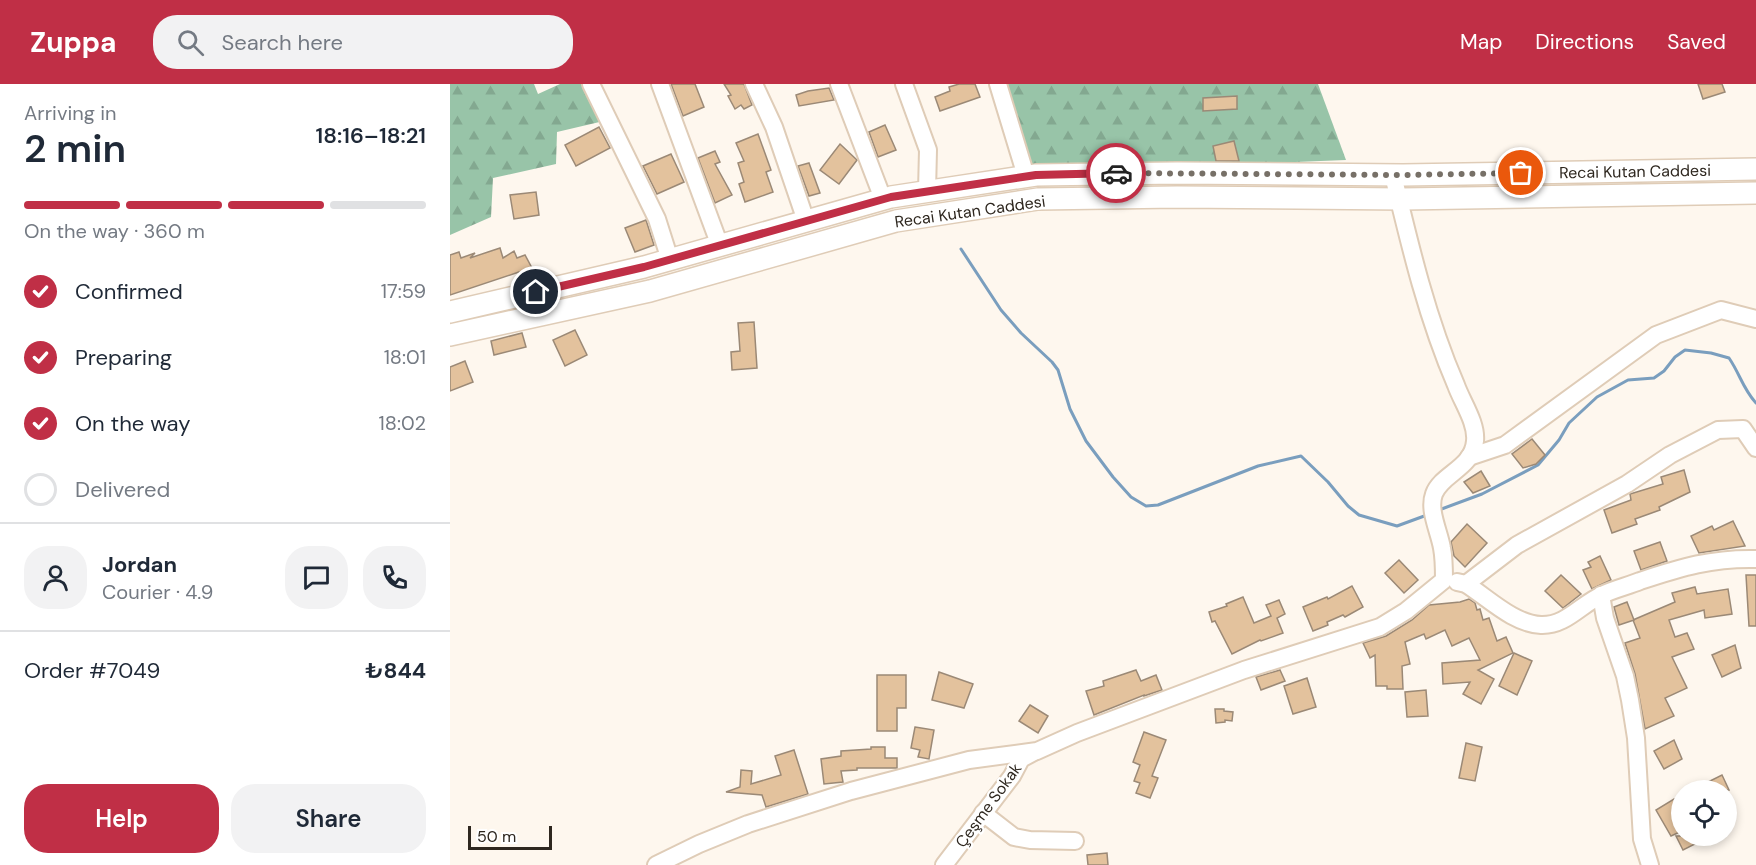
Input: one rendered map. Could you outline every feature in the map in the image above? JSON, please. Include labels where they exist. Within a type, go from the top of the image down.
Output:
[{"type":"main road","name":"Recai Kutan Caddesi","points":[[450,312],[670,260],[883,199],[1026,176],[1177,172],[1393,175],[1756,169]]},
{"type":"main road","name":"Recai Kutan Caddesi","points":[[450,335],[650,291],[896,220],[1038,199],[1177,197],[1398,199],[1756,193]]},
{"type":"street","points":[[591,84],[657,219],[670,260]]},
{"type":"street","points":[[660,84],[720,246]]},
{"type":"street","points":[[754,84],[774,128],[806,221]]},
{"type":"street","points":[[839,84],[883,199]]},
{"type":"street","points":[[904,84],[928,150],[927,191]]},
{"type":"street","points":[[998,84],[1026,176]]},
{"type":"street","points":[[656,865],[699,843],[748,824],[851,791],[969,760],[1037,751],[1077,733],[1244,670],[1380,627],[1406,611],[1444,579],[1444,563],[1432,502],[1434,491],[1461,467],[1469,457],[1476,440],[1473,424],[1455,383],[1422,291],[1393,175]]},
{"type":"street","points":[[1469,457],[1505,445],[1656,335],[1721,310],[1756,319]]},
{"type":"street","points":[[1466,584],[1517,545],[1627,484],[1670,455],[1718,430],[1743,429],[1756,448]]},
{"type":"street","points":[[1444,579],[1466,584],[1516,618],[1542,625],[1571,616],[1601,595],[1698,563],[1756,559]]},
{"type":"street","points":[[1601,595],[1605,618],[1630,700],[1636,738],[1642,839],[1650,865]]},
{"type":"street","name":"Çeşme Sokak","points":[[944,865],[1012,776],[1021,759],[1037,751]]},
{"type":"street","points":[[983,813],[1014,837],[1030,840],[1075,841]]},
{"type":"green space","points":[[450,84],[534,84],[538,94],[560,84],[591,84],[608,120],[557,132],[556,164],[493,178],[491,217],[450,235]]},
{"type":"green space","points":[[1003,84],[1318,84],[1346,160],[1034,172]]},
{"type":"building","points":[[671,84],[695,84],[704,107],[683,116]]},
{"type":"building","points":[[724,84],[744,84],[752,105],[744,109],[741,105],[735,109],[728,96],[731,95]]},
{"type":"building","points":[[959,84],[975,84],[980,97],[940,111],[935,97],[950,91],[949,87]]},
{"type":"building","points":[[1698,84],[1722,84],[1725,92],[1703,99]]},
{"type":"building","points":[[829,88],[834,100],[799,106],[796,95]]},
{"type":"building","points":[[1237,96],[1237,109],[1203,111],[1203,98]]},
{"type":"building","points":[[885,125],[896,150],[878,157],[869,132]]},
{"type":"building","points":[[599,127],[610,148],[576,166],[565,145]]},
{"type":"building","points":[[758,134],[771,170],[766,172],[773,192],[745,202],[739,184],[744,182],[738,163],[744,161],[736,143]]},
{"type":"building","points":[[1234,141],[1239,161],[1216,161],[1213,146]]},
{"type":"building","points":[[840,144],[857,160],[839,184],[820,170]]},
{"type":"building","points":[[715,151],[720,162],[715,164],[732,195],[715,203],[698,158]]},
{"type":"building","points":[[671,154],[684,182],[657,194],[643,166]]},
{"type":"building","points":[[809,163],[820,193],[809,196],[798,166]]},
{"type":"building","points":[[536,192],[539,215],[514,219],[510,195]]},
{"type":"building","points":[[646,220],[654,245],[635,252],[625,228]]},
{"type":"building","points":[[500,248],[503,258],[514,251],[517,258],[525,255],[533,270],[521,276],[519,272],[450,295],[450,255],[459,252],[461,258],[475,253],[470,258]]},
{"type":"building","points":[[754,322],[757,368],[732,370],[731,352],[740,351],[738,323]]},
{"type":"building","points":[[575,330],[587,355],[565,366],[553,340]]},
{"type":"building","points":[[522,333],[526,347],[494,355],[491,341]]},
{"type":"building","points":[[465,361],[473,382],[450,391],[450,367]]},
{"type":"building","points":[[1532,439],[1545,455],[1536,464],[1523,468],[1512,454]]},
{"type":"building","points":[[1684,470],[1690,492],[1659,507],[1660,510],[1635,519],[1637,524],[1612,533],[1604,510],[1631,500],[1630,494],[1663,484],[1661,477]]},
{"type":"building","points":[[1481,471],[1490,486],[1473,493],[1464,482]]},
{"type":"building","points":[[1733,521],[1745,546],[1699,553],[1691,536],[1712,526],[1714,530]]},
{"type":"building","points":[[1467,524],[1487,543],[1465,567],[1454,556],[1451,542]]},
{"type":"building","points":[[1660,542],[1667,561],[1641,570],[1634,551]]},
{"type":"building","points":[[1600,556],[1611,580],[1592,589],[1583,570],[1591,567],[1588,562]]},
{"type":"building","points":[[1399,560],[1418,580],[1404,593],[1385,573]]},
{"type":"building","points":[[1561,575],[1581,594],[1563,608],[1545,591]]},
{"type":"building","points":[[1746,575],[1756,575],[1756,626],[1749,626]]},
{"type":"building","points":[[1352,586],[1363,607],[1345,617],[1343,615],[1327,622],[1328,625],[1313,631],[1303,607],[1327,597],[1328,599]]},
{"type":"building","points":[[1695,587],[1697,594],[1728,589],[1732,614],[1705,618],[1704,610],[1669,620],[1675,637],[1687,633],[1694,649],[1672,657],[1687,688],[1665,698],[1674,716],[1645,729],[1635,674],[1625,643],[1640,638],[1633,620],[1675,602],[1672,593]]},
{"type":"building","points":[[1243,597],[1254,623],[1271,616],[1266,605],[1279,600],[1285,614],[1277,618],[1283,633],[1260,640],[1232,654],[1215,621],[1212,622],[1209,612]]},
{"type":"building","points":[[1469,599],[1475,603],[1477,610],[1480,609],[1483,620],[1489,618],[1497,641],[1506,637],[1513,653],[1478,670],[1494,679],[1481,704],[1463,694],[1470,682],[1443,684],[1442,663],[1480,660],[1469,638],[1452,646],[1445,630],[1426,639],[1424,634],[1405,642],[1410,664],[1402,666],[1403,689],[1376,686],[1375,655],[1370,658],[1363,643],[1386,636],[1412,620],[1429,605]]},
{"type":"building","points":[[1627,602],[1634,620],[1619,625],[1614,607]]},
{"type":"building","points":[[1735,645],[1741,668],[1722,677],[1712,655]]},
{"type":"building","points":[[1514,653],[1532,661],[1517,695],[1499,686]]},
{"type":"building","points":[[1136,670],[1141,681],[1156,675],[1162,690],[1094,715],[1086,691],[1104,686],[1103,681]]},
{"type":"building","points":[[1280,670],[1285,681],[1261,690],[1256,677]]},
{"type":"building","points":[[939,672],[973,684],[964,708],[932,700]]},
{"type":"building","points":[[877,675],[906,675],[906,708],[897,708],[897,731],[877,731]]},
{"type":"building","points":[[1307,678],[1316,707],[1293,714],[1284,686]]},
{"type":"building","points":[[1426,690],[1428,716],[1407,717],[1405,692]]},
{"type":"building","points":[[1030,705],[1048,716],[1038,733],[1019,721]]},
{"type":"building","points":[[1215,709],[1233,712],[1232,721],[1225,720],[1225,722],[1216,723]]},
{"type":"building","points":[[915,727],[934,730],[929,759],[918,757],[920,750],[911,748]]},
{"type":"building","points":[[1144,732],[1166,740],[1152,776],[1158,778],[1150,798],[1136,793],[1140,783],[1134,781],[1140,765],[1133,762]]},
{"type":"building","points":[[1674,740],[1682,759],[1664,769],[1654,751]]},
{"type":"building","points":[[1466,743],[1482,747],[1475,781],[1459,778]]},
{"type":"building","points":[[871,747],[885,747],[885,758],[897,758],[897,768],[857,768],[857,770],[841,771],[843,782],[824,784],[821,759],[841,756],[841,751],[871,749]]},
{"type":"building","points":[[794,750],[808,794],[766,807],[762,795],[726,792],[740,787],[741,770],[752,771],[751,784],[781,775],[775,756]]},
{"type":"building","points":[[1722,775],[1724,780],[1712,780]]},
{"type":"building","points":[[1671,801],[1671,836],[1656,810]]},
{"type":"building","points":[[1107,853],[1108,865],[1088,865],[1087,855]]},
{"type":"waterway","points":[[961,249],[1001,310],[1058,370],[1070,409],[1086,441],[1131,497],[1146,506],[1158,505],[1258,466],[1301,456],[1359,515],[1397,526],[1427,515]]},
{"type":"waterway","points":[[1439,510],[1482,494],[1538,465],[1559,440],[1569,423],[1597,397],[1628,380],[1654,378],[1685,350],[1729,358],[1756,403]]},
{"type":"way so far","points":[[1116,173],[1403,175],[1521,173]]},
{"type":"route","points":[[536,292],[644,267],[891,197],[1036,175],[1116,173]]}]
